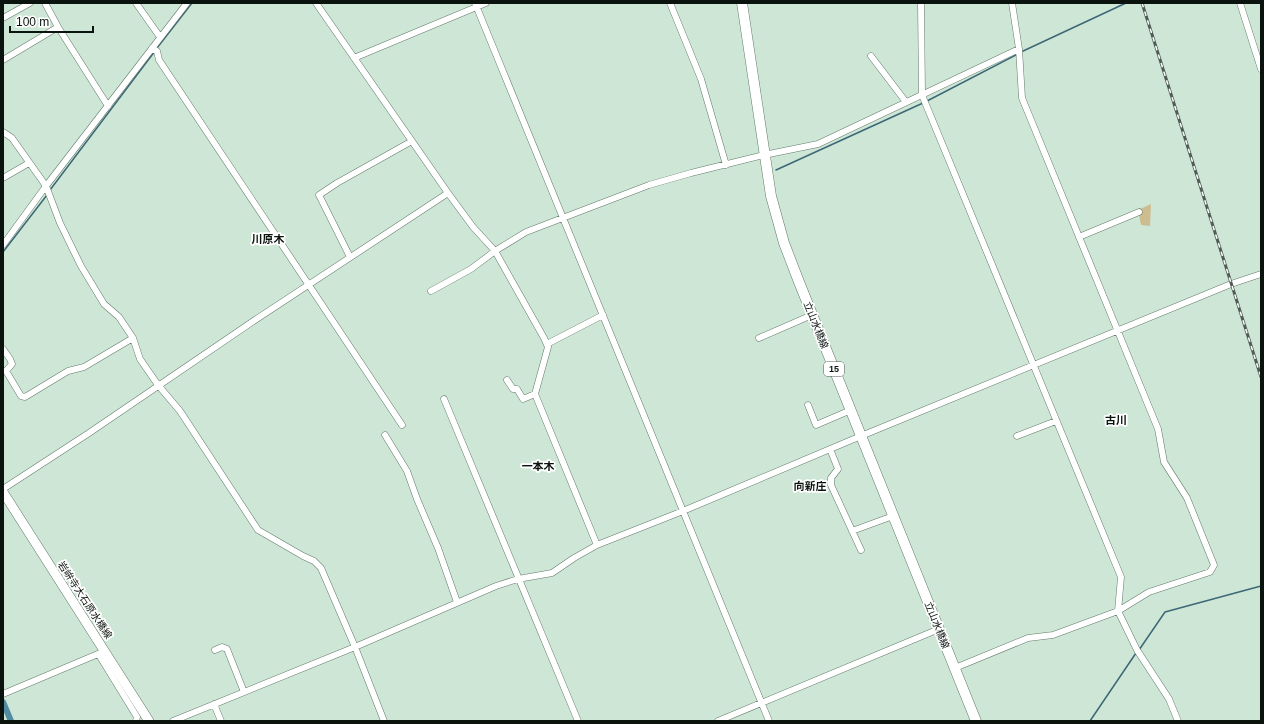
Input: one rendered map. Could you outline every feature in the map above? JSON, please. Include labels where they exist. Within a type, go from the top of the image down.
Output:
[{"type":"main road","name":"立山水橋線","points":[[742,3],[771,196],[787,250],[976,721]]},
{"type":"main road","name":"岩峅寺大石原水橋線","points":[[3,492],[102,653],[149,721]]},
{"type":"street","points":[[3,18],[30,3]]},
{"type":"street","points":[[45,3],[58,27],[108,106]]},
{"type":"street","points":[[136,3],[160,37]]},
{"type":"street","points":[[3,245],[46,186],[186,3]]},
{"type":"street","points":[[316,3],[448,193],[473,227],[495,251],[547,344],[548,347],[535,394],[597,545]]},
{"type":"street","points":[[354,58],[476,5],[486,3]]},
{"type":"street","points":[[670,3],[701,79],[726,165]]},
{"type":"street","points":[[920,3],[922,95],[1121,577],[1118,611],[1137,650],[1169,699],[1178,721]]},
{"type":"street","points":[[955,668],[1028,638],[1053,635],[1118,611],[1149,592],[1210,572],[1214,565],[1187,498],[1164,462],[1158,429],[1022,98],[1012,3]]},
{"type":"street","points":[[1240,3],[1261,69]]},
{"type":"street","points":[[476,5],[769,721]]},
{"type":"street","points":[[3,60],[58,27]]},
{"type":"street","points":[[152,48],[157,51],[159,60],[402,425]]},
{"type":"street","points":[[431,291],[471,269],[495,251],[526,232],[649,185],[764,155],[818,144],[1018,49]]},
{"type":"street","points":[[871,56],[906,102]]},
{"type":"street","points":[[3,132],[12,138],[46,186],[60,223],[81,266],[104,304],[119,317],[133,338],[140,359],[158,385],[180,411],[258,530],[314,561],[321,568],[355,647],[384,721]]},
{"type":"street","points":[[350,257],[319,195],[337,183],[412,141]]},
{"type":"street","points":[[3,178],[29,162]]},
{"type":"street","points":[[3,489],[89,433],[308,284],[448,193]]},
{"type":"street","points":[[1079,237],[1139,212]]},
{"type":"street","points":[[173,721],[355,647],[496,586],[518,578],[552,573],[597,545],[683,512],[861,436],[1231,284],[1261,274]]},
{"type":"street","points":[[547,344],[603,315]]},
{"type":"street","points":[[759,338],[812,315]]},
{"type":"street","points":[[3,349],[12,364],[5,371],[21,396],[25,397],[68,371],[84,367],[133,338]]},
{"type":"street","points":[[507,380],[513,390],[517,389],[523,399],[535,394]]},
{"type":"street","points":[[444,398],[578,721]]},
{"type":"street","points":[[808,405],[816,425],[851,410]]},
{"type":"street","points":[[1017,436],[1056,421]]},
{"type":"street","points":[[385,435],[407,471],[438,548],[457,602]]},
{"type":"street","points":[[830,449],[838,470],[831,478],[831,485],[860,550]]},
{"type":"street","points":[[852,531],[893,516]]},
{"type":"street","points":[[718,721],[939,629]]},
{"type":"street","points":[[215,650],[222,647],[227,649],[244,692]]},
{"type":"street","points":[[3,694],[102,653],[137,717],[136,721]]},
{"type":"street","points":[[214,704],[221,721]]},
{"type":"shaded area","points":[[1151,204],[1150,226],[1141,225],[1138,210]]},
{"type":"waterway","points":[[157,48],[192,3]]},
{"type":"waterway","points":[[1021,52],[1126,3]]},
{"type":"waterway","points":[[50,190],[155,51]]},
{"type":"waterway","points":[[927,101],[1018,54]]},
{"type":"waterway","points":[[776,170],[923,103]]},
{"type":"waterway","points":[[3,252],[47,195]]},
{"type":"waterway","points":[[1139,650],[1165,612],[1261,586]]},
{"type":"waterway","points":[[1090,721],[1136,653]]},
{"type":"waterway","points":[[3,702],[11,721]]},
{"type":"railway","points":[[1142,3],[1261,377]]},
{"type":"district","name":"川原木","points":[[268,239]]},
{"type":"district","name":"古川","points":[[1116,420]]},
{"type":"district","name":"一本木","points":[[538,466]]},
{"type":"district","name":"向新庄","points":[[810,486]]}]
